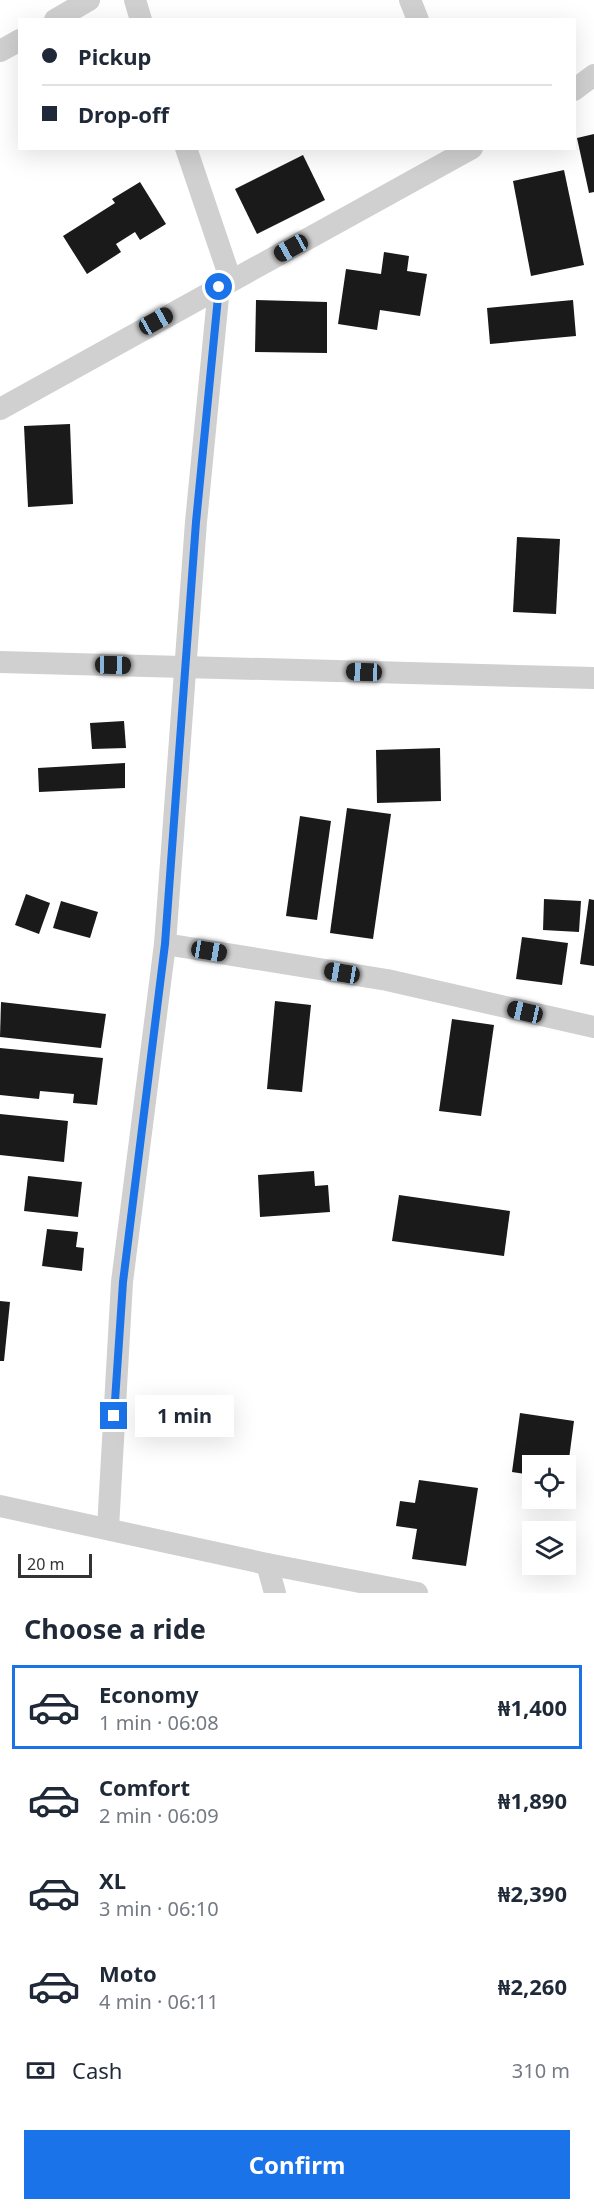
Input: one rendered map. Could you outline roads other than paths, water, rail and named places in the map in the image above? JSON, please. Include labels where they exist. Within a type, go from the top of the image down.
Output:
[{"type":"street","points":[[58,18],[89,0]]},
{"type":"street","points":[[135,0],[140,18]]},
{"type":"street","points":[[410,0],[417,18]]},
{"type":"street","points":[[0,51],[18,41]]},
{"type":"street","points":[[576,88],[594,75]]},
{"type":"street","points":[[108,1528],[123,1282],[165,944],[184,667],[225,284],[187,150]]},
{"type":"street","points":[[0,409],[468,150]]},
{"type":"street","points":[[0,662],[594,678]]},
{"type":"street","points":[[165,944],[387,980],[594,1028]]},
{"type":"street","points":[[0,1506],[267,1564],[417,1593]]},
{"type":"street","points":[[267,1564],[275,1593]]}]
